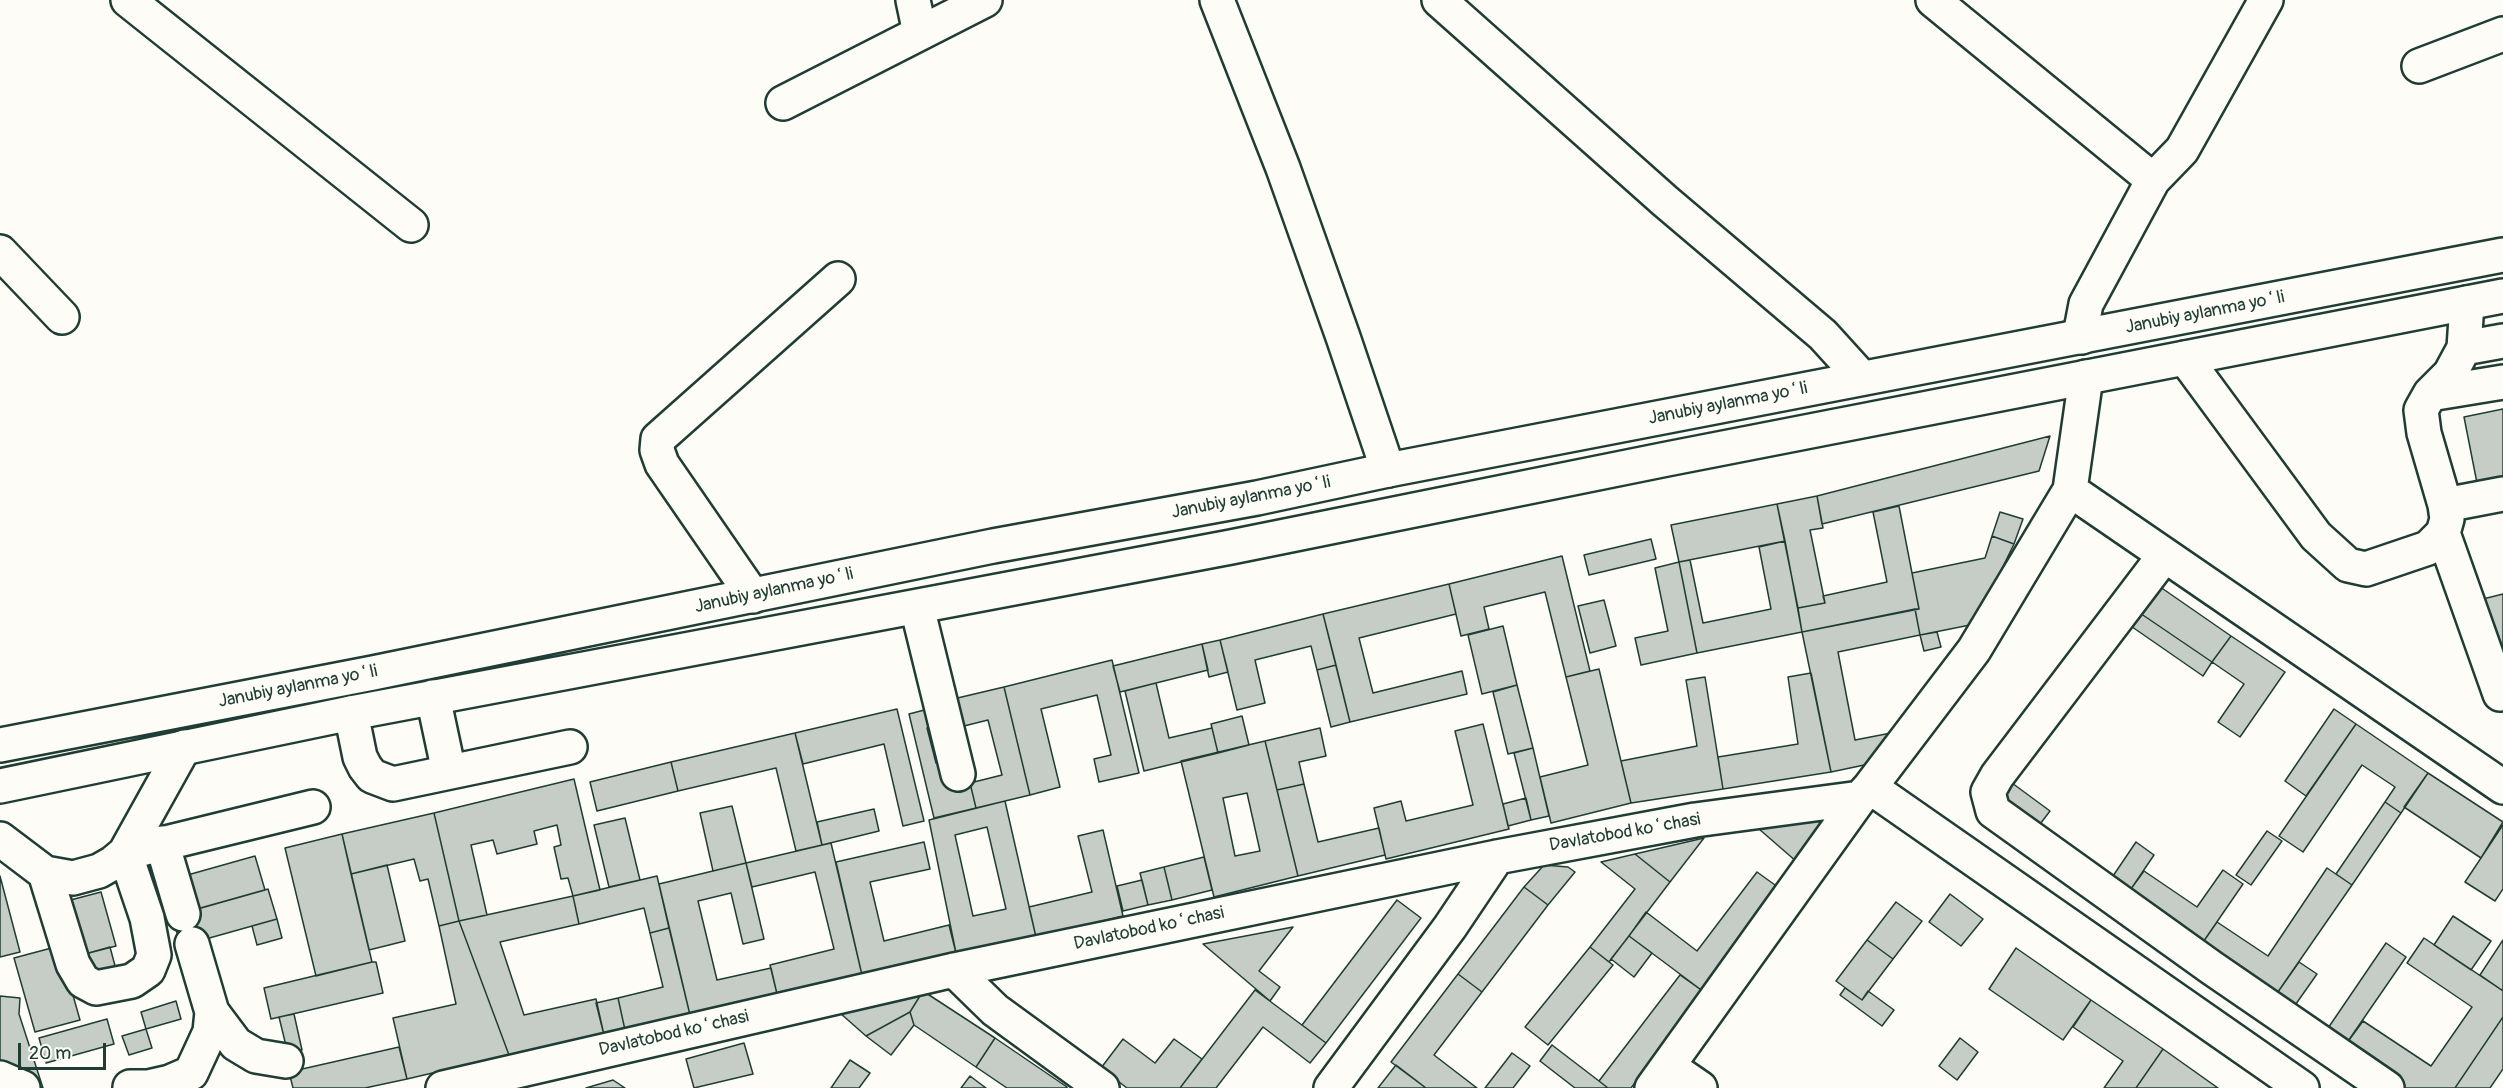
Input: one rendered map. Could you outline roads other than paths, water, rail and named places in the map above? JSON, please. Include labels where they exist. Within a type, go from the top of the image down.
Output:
[{"type":"main road","points":[[128,0],[411,225]]},
{"type":"main road","points":[[913,0],[920,33]]},
{"type":"main road","points":[[783,103],[985,0]]},
{"type":"main road","points":[[1217,0],[1283,168],[1388,470]]},
{"type":"main road","points":[[1439,0],[1665,201],[1823,335],[1862,378]]},
{"type":"main road","points":[[1933,0],[2152,180]]},
{"type":"main road","points":[[2082,337],[2081,330],[2086,304],[2152,180],[2182,150],[2266,0]]},
{"type":"main road","points":[[2419,66],[2503,34]]},
{"type":"main road","points":[[0,252],[62,317]]},
{"type":"main road","name":"Janubiy aylanma yoʻli","points":[[0,745],[374,673],[993,546],[1257,498],[1388,470],[2503,255]]},
{"type":"main road","points":[[753,596],[663,464],[657,450],[658,439],[838,279]]},
{"type":"main road","name":"Janubiy aylanma yoʻli","points":[[0,786],[351,712],[1231,547],[2503,296]]},
{"type":"main road","points":[[2467,303],[2464,348],[2450,374],[2430,394],[2421,410],[2444,519],[2500,694]]},
{"type":"main road","points":[[2464,348],[2503,341]]},
{"type":"main road","points":[[2185,358],[2316,536],[2348,565],[2366,569],[2428,548],[2444,519],[2503,494]]},
{"type":"main road","points":[[1700,1088],[1660,1077],[1865,792],[1974,650],[2070,490],[2086,377]]},
{"type":"main road","points":[[2430,394],[2503,382]]},
{"type":"main road","points":[[2070,490],[2503,787]]},
{"type":"main road","points":[[2164,556],[2004,767],[1988,792],[1993,811],[2212,968],[2387,1088]]},
{"type":"main road","points":[[917,607],[958,774]]},
{"type":"main road","points":[[433,697],[449,772]]},
{"type":"main road","points":[[351,712],[360,757],[372,776],[393,784],[570,747]]},
{"type":"main road","points":[[0,839],[45,873],[73,878],[99,871],[124,853],[184,747]]},
{"type":"main road","points":[[1865,792],[2182,1003],[2302,1088]]},
{"type":"main road","name":"Davlatobod koʻchasi","points":[[443,1088],[954,970],[1497,857],[1695,820],[1865,792]]},
{"type":"main road","points":[[124,853],[313,807]]},
{"type":"main road","points":[[162,843],[212,1012],[236,1044],[256,1056],[286,1061]]},
{"type":"main road","points":[[45,873],[74,964],[83,981],[96,988],[132,981],[148,969],[154,955],[147,918],[124,853]]},
{"type":"main road","points":[[1331,1088],[1450,927],[1497,857]]},
{"type":"main road","points":[[2182,1003],[2212,968]]},
{"type":"main road","points":[[954,970],[995,1010],[1102,1088]]},
{"type":"main road","points":[[130,1087],[198,1080],[210,1032],[212,1012]]},
{"type":"main road","points":[[513,1071],[541,1088]]},
{"type":"main road","points":[[0,1078],[23,1088]]}]
